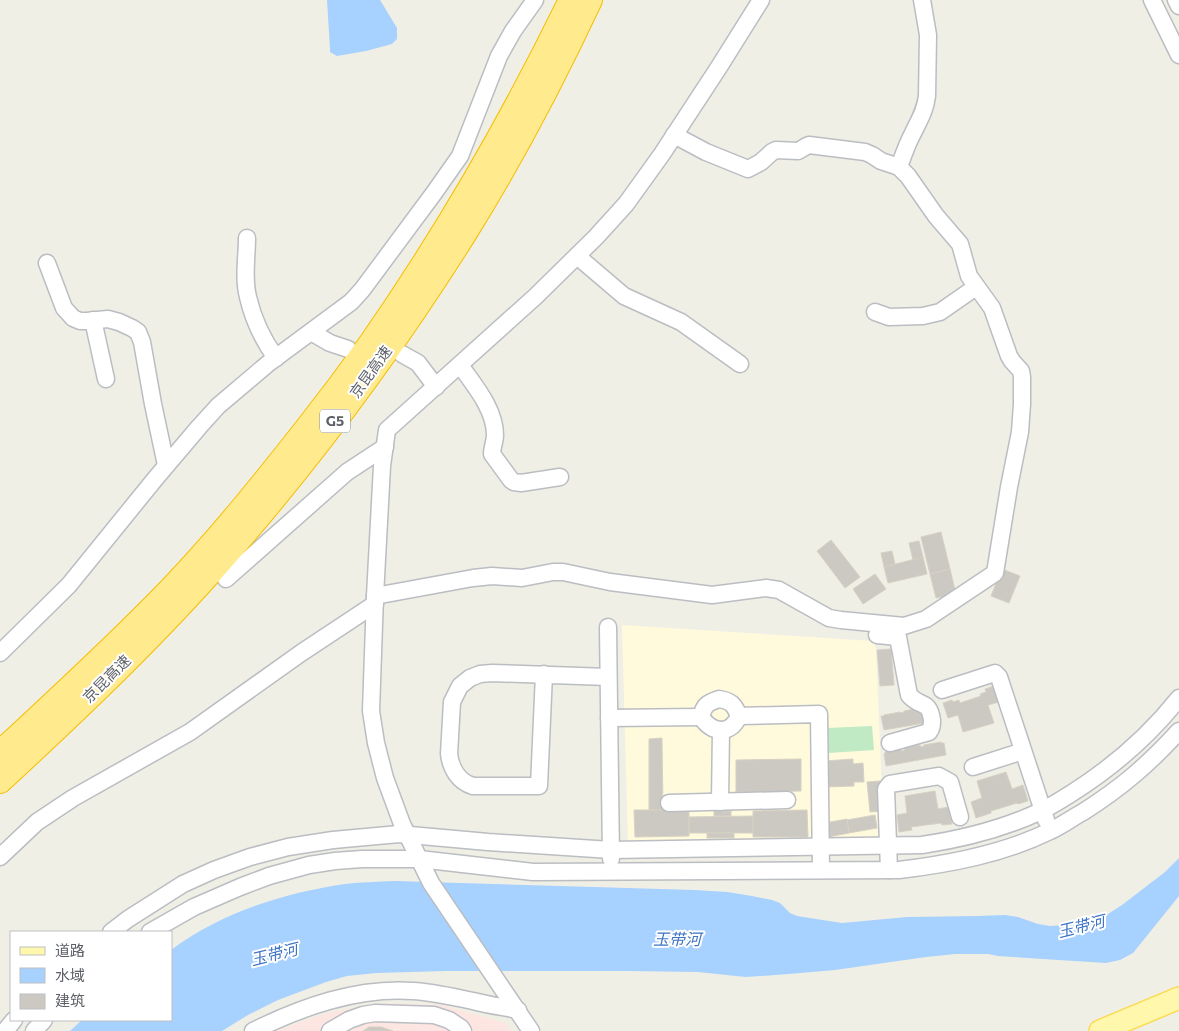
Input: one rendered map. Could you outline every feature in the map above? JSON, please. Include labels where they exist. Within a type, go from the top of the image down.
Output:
[{"type":"highway","name":"京昆高速","points":[[0,753],[116,645],[171,589],[258,490],[340,385],[371,343],[462,204],[519,103],[571,0]]},
{"type":"highway","name":"京昆高速","points":[[0,781],[104,683],[185,600],[272,501],[354,396],[395,338],[466,230],[535,111],[590,0]]},
{"type":"main road","points":[[1100,1031],[1179,998]]},
{"type":"street","points":[[0,653],[69,585],[166,465],[218,406],[276,358],[351,302],[362,290],[454,164],[464,146],[499,56],[536,0]]},
{"type":"street","points":[[531,1031],[508,994],[431,883],[402,824],[385,778],[376,743],[371,711],[375,600],[382,466],[388,430],[536,296],[596,237],[626,204],[719,67],[761,0]]},
{"type":"street","points":[[899,167],[926,106],[928,35],[922,0]]},
{"type":"street","points":[[1152,0],[1179,55]]},
{"type":"street","points":[[1176,0],[1179,6]]},
{"type":"street","points":[[0,857],[37,822],[81,794],[190,732],[375,600],[473,578],[492,576],[522,578],[563,572],[610,582],[712,595],[772,588],[779,590],[826,617],[904,626],[926,619],[995,573],[1020,432],[1022,377],[1021,371],[1008,356],[992,308],[969,276],[960,244],[899,167],[865,152],[809,145],[798,151],[776,150],[761,162],[748,169],[706,152],[674,135]]},
{"type":"street","points":[[248,238],[247,296],[254,318],[266,344],[276,358]]},
{"type":"street","points":[[577,256],[624,296],[681,322],[740,364]]},
{"type":"street","points":[[47,263],[64,308],[73,318],[80,321],[108,319],[119,322],[138,332],[142,342],[166,465]]},
{"type":"street","points":[[875,312],[889,317],[923,316],[940,312],[976,287]]},
{"type":"street","points":[[93,320],[106,379]]},
{"type":"street","points":[[312,332],[330,343],[348,349]]},
{"type":"street","points":[[402,354],[418,363],[436,387]]},
{"type":"street","points":[[460,366],[484,399],[495,426],[496,437],[492,454],[511,480],[521,483],[560,477]]},
{"type":"street","points":[[226,580],[347,472],[385,447]]},
{"type":"street","points":[[841,620],[849,632],[898,637],[909,695],[911,698],[927,706],[931,712],[932,725],[929,732],[890,742]]},
{"type":"street","points":[[608,627],[611,871]]},
{"type":"street","points":[[544,674],[539,786],[473,786],[463,782],[453,768],[449,754],[452,702],[460,686],[470,678],[492,672],[544,674],[608,677]]},
{"type":"street","points":[[942,690],[995,673],[999,677],[1050,831]]},
{"type":"street","points":[[112,931],[183,884],[214,870],[250,857],[288,847],[333,840],[399,834],[611,850],[922,845],[962,838],[1023,819],[1043,810],[1079,788],[1115,763],[1153,728],[1179,698]]},
{"type":"street","points":[[719,699],[728,701],[735,707],[738,716],[735,723],[729,728],[721,730],[713,729],[701,717],[703,708],[710,702],[719,699]]},
{"type":"street","points":[[738,716],[819,714],[821,870]]},
{"type":"street","points":[[609,718],[701,717]]},
{"type":"street","points":[[720,802],[721,730]]},
{"type":"street","points":[[152,931],[209,899],[240,886],[309,865],[335,861],[420,859],[533,872],[889,870],[925,867],[967,859],[999,850],[1050,831],[1091,807],[1142,769],[1179,731]]},
{"type":"street","points":[[973,767],[1023,751]]},
{"type":"street","points":[[889,870],[886,789],[890,784],[939,776],[950,782],[960,817]]},
{"type":"street","points":[[670,803],[787,800]]},
{"type":"street","points":[[253,1031],[282,1017],[314,1005],[386,991],[426,992],[518,1010]]},
{"type":"street","points":[[330,1031],[349,1020],[376,1013],[434,1015],[449,1020],[463,1031]]},
{"type":"street","points":[[5,1031],[13,1021]]},
{"type":"street","points":[[34,1031],[43,1021]]},
{"type":"shaded area","points":[[622,625],[873,641],[876,648],[884,839],[628,843]]},
{"type":"shaded area","points":[[382,1003],[441,1005],[506,1023],[511,1031],[276,1031],[327,1013]]},
{"type":"green space","points":[[872,726],[874,750],[828,753],[827,728]]},
{"type":"water","points":[[327,0],[380,0],[397,28],[397,39],[392,44],[337,56],[330,52]]},
{"type":"water","name":"玉带河","points":[[1179,858],[1179,896],[1133,953],[1120,960],[1106,963],[988,954],[955,954],[835,970],[746,977],[698,972],[626,971],[376,973],[347,976],[278,1000],[222,1031],[70,1031],[81,1021],[172,1021],[172,949],[211,925],[254,906],[299,893],[345,884],[395,881],[695,890],[727,892],[772,900],[780,903],[790,913],[797,916],[842,923],[907,917],[1005,915],[1050,926],[1088,921],[1108,914],[1165,872]]},
{"type":"building","points":[[941,532],[950,569],[930,574],[921,537]]},
{"type":"building","points":[[831,540],[860,577],[845,588],[817,551]]},
{"type":"building","points":[[919,541],[923,557],[913,560],[909,543]]},
{"type":"building","points":[[892,551],[895,564],[884,567],[881,553]]},
{"type":"building","points":[[923,557],[927,574],[888,583],[884,567]]},
{"type":"building","points":[[950,569],[956,594],[936,598],[930,574]]},
{"type":"building","points":[[1002,569],[1020,576],[1009,603],[991,596]]},
{"type":"building","points":[[875,574],[886,589],[863,604],[853,589]]},
{"type":"building","points":[[891,649],[894,685],[880,686],[877,650]]},
{"type":"building","points":[[994,686],[999,702],[988,705],[994,723],[963,732],[958,715],[948,718],[943,703],[959,700],[960,703],[981,696],[980,694],[986,692],[985,689]]},
{"type":"building","points":[[922,709],[924,723],[884,730],[881,716]]},
{"type":"building","points":[[662,738],[663,810],[649,810],[649,739]]},
{"type":"building","points":[[944,743],[946,755],[886,766],[885,752],[901,749],[901,751],[905,750],[904,748],[920,745],[921,747]]},
{"type":"building","points":[[801,759],[801,791],[736,792],[736,760]]},
{"type":"building","points":[[853,759],[853,764],[863,763],[864,782],[854,782],[854,786],[826,787],[825,761]]},
{"type":"building","points":[[1006,772],[1012,789],[1023,785],[1028,801],[991,811],[991,813],[976,818],[971,802],[982,798],[977,781]]},
{"type":"building","points":[[880,781],[882,811],[870,812],[867,782]]},
{"type":"building","points":[[935,791],[938,809],[949,807],[952,824],[942,825],[941,823],[911,827],[912,830],[899,832],[897,815],[907,813],[905,796]]},
{"type":"building","points":[[634,810],[689,810],[689,836],[635,837]]},
{"type":"building","points":[[807,810],[808,837],[753,837],[753,811]]},
{"type":"building","points":[[714,811],[731,811],[731,816],[714,816]]},
{"type":"building","points":[[875,815],[877,828],[849,833],[847,820]]},
{"type":"building","points":[[753,816],[753,833],[689,833],[689,817]]},
{"type":"building","points":[[847,819],[849,833],[828,837],[825,823]]},
{"type":"building","points":[[707,833],[734,833],[734,838],[707,838]]},
{"type":"building","points":[[369,1027],[381,1027],[393,1031],[363,1031]]}]
